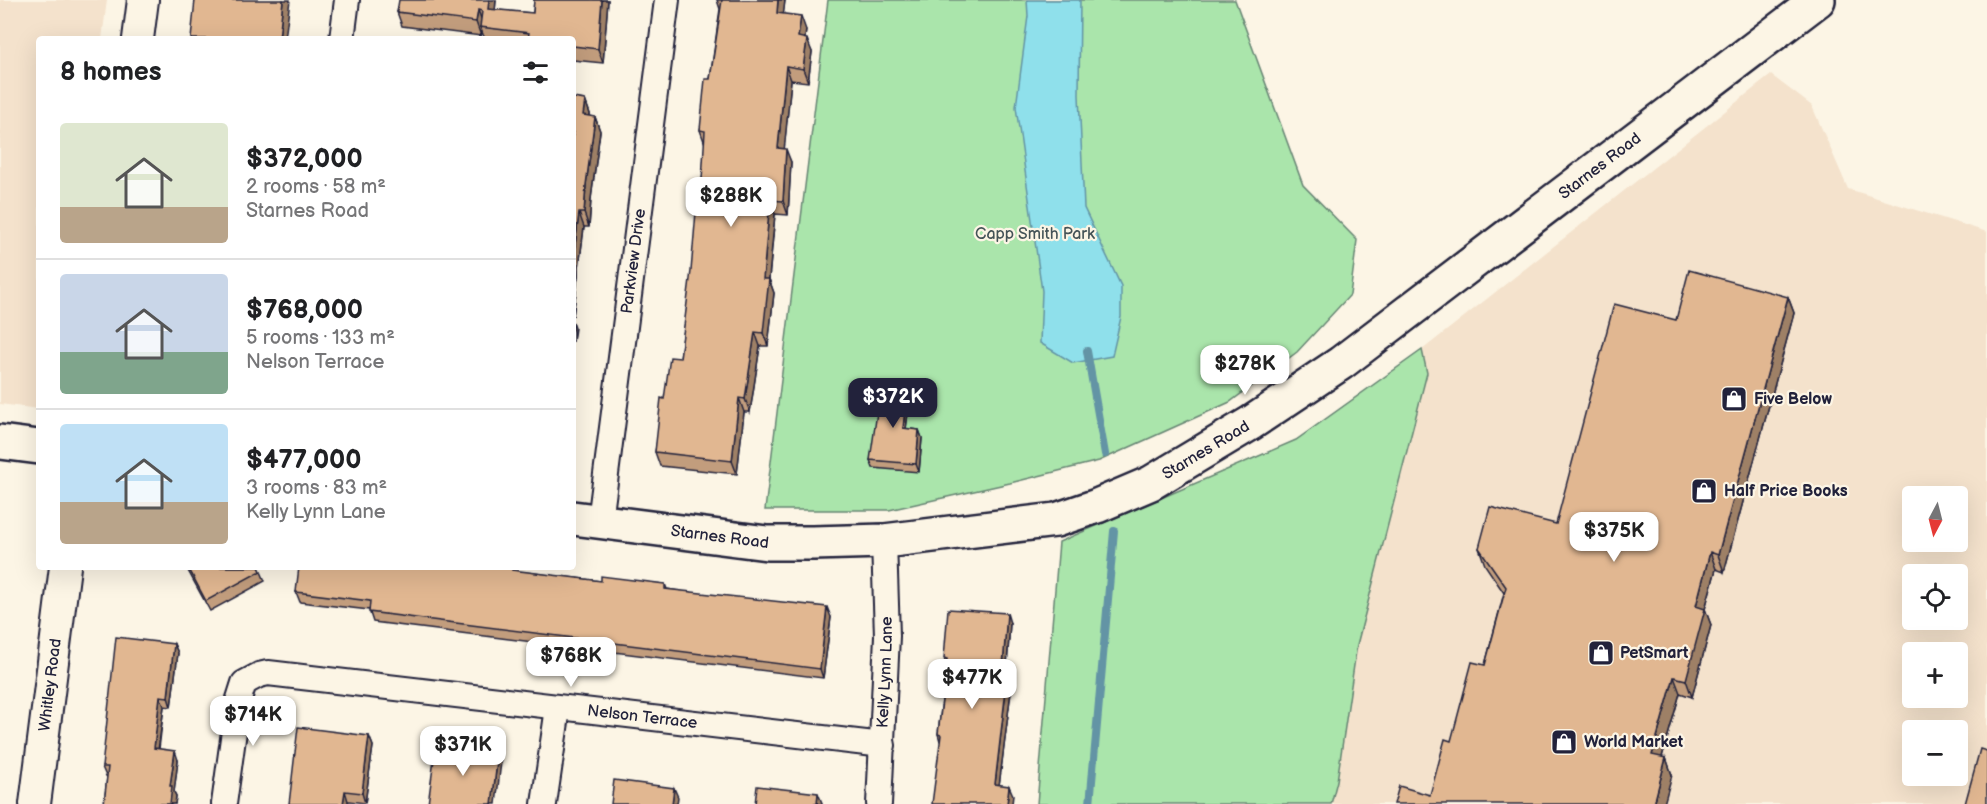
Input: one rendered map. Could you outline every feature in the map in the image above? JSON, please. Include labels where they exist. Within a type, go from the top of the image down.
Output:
[{"type":"main road","name":"Starnes Road","points":[[586,519],[767,543],[884,541],[1056,520],[1097,506],[1151,483],[1251,423],[1341,363],[1818,0]]},
{"type":"main road","points":[[0,442],[36,447]]},
{"type":"street","points":[[138,36],[143,0]]},
{"type":"street","points":[[342,36],[347,0]]},
{"type":"street","name":"Parkview Drive","points":[[586,519],[667,0]]},
{"type":"street","name":"Kelly Lynn Lane","points":[[879,804],[887,636],[884,541]]},
{"type":"street","name":"Whitley Road","points":[[35,804],[65,570]]},
{"type":"street","name":"Nelson Terrace","points":[[224,804],[237,702],[244,683],[258,675],[268,673],[883,745]]},
{"type":"street","points":[[543,804],[558,708]]},
{"type":"shaded area","points":[[0,0],[107,0],[102,36],[36,36],[36,409],[0,404]]},
{"type":"shaded area","points":[[1771,75],[1812,106],[1848,189],[1987,232],[1987,804],[1331,804],[1337,781],[1357,645],[1427,373],[1422,350]]},
{"type":"green space","name":"Capp Smith Park","points":[[828,0],[1235,0],[1303,185],[1357,240],[1350,295],[1297,352],[1230,402],[1099,461],[889,510],[765,510]]},
{"type":"green space","points":[[1422,350],[1427,373],[1357,645],[1337,781],[1331,804],[1037,804],[1059,542],[1296,440]]},
{"type":"water","points":[[1027,0],[1080,0],[1079,95],[1084,208],[1121,286],[1121,317],[1112,356],[1073,363],[1040,343],[1042,291],[1016,107],[1028,16]]},
{"type":"building","points":[[195,0],[283,0],[279,36],[191,36]]},
{"type":"building","points":[[399,0],[489,0],[488,9],[533,13],[534,0],[602,0],[598,49],[576,46],[576,36],[528,36],[529,33],[480,27],[482,11],[478,10],[476,22],[397,12]]},
{"type":"building","points":[[722,0],[778,0],[777,13],[801,16],[798,37],[807,39],[803,69],[786,66],[778,148],[786,149],[783,201],[770,200],[763,279],[769,279],[763,333],[755,332],[745,399],[739,398],[732,461],[655,452],[661,398],[664,399],[670,357],[680,358],[696,212],[700,212],[705,131],[700,130],[705,79],[710,79]]},
{"type":"building","points":[[576,98],[585,100],[583,115],[595,117],[584,213],[579,213],[576,237]]},
{"type":"building","points":[[1689,270],[1788,297],[1718,555],[1710,552],[1696,606],[1705,609],[1686,680],[1674,677],[1652,755],[1666,758],[1654,804],[1394,804],[1399,786],[1430,795],[1445,739],[1451,741],[1472,662],[1485,665],[1506,587],[1479,548],[1490,507],[1556,524],[1614,304],[1676,320]]},
{"type":"building","points":[[881,385],[907,389],[903,428],[919,430],[916,464],[870,460]]},
{"type":"building","points":[[190,570],[260,570],[261,571],[206,601]]},
{"type":"building","points":[[299,570],[512,570],[601,581],[601,576],[665,584],[665,589],[827,607],[820,669],[369,612],[370,601],[296,592]]},
{"type":"building","points":[[948,609],[1007,613],[1002,680],[1007,681],[995,784],[1009,786],[1007,804],[932,804],[941,735],[938,734],[947,659],[944,658]]},
{"type":"building","points":[[116,637],[174,644],[168,697],[160,696],[154,748],[175,751],[170,804],[104,804],[108,767],[102,767]]},
{"type":"building","points":[[298,727],[369,736],[362,793],[345,791],[343,804],[289,804]]},
{"type":"building","points":[[436,745],[498,753],[492,804],[428,804]]},
{"type":"building","points":[[1980,749],[1987,751],[1987,804],[1965,804]]},
{"type":"building","points":[[614,780],[674,788],[672,804],[611,804]]},
{"type":"building","points":[[757,786],[818,793],[817,804],[755,804]]},
{"type":"waterway","points":[[1087,351],[1105,454]]},
{"type":"waterway","points":[[1090,804],[1114,531]]},
{"type":"place","name":"Five Below","points":[[1734,399]]},
{"type":"place","name":"Half Price Books","points":[[1704,491]]},
{"type":"place","name":"PetSmart","points":[[1601,653]]},
{"type":"place","name":"World Market","points":[[1564,742]]}]
